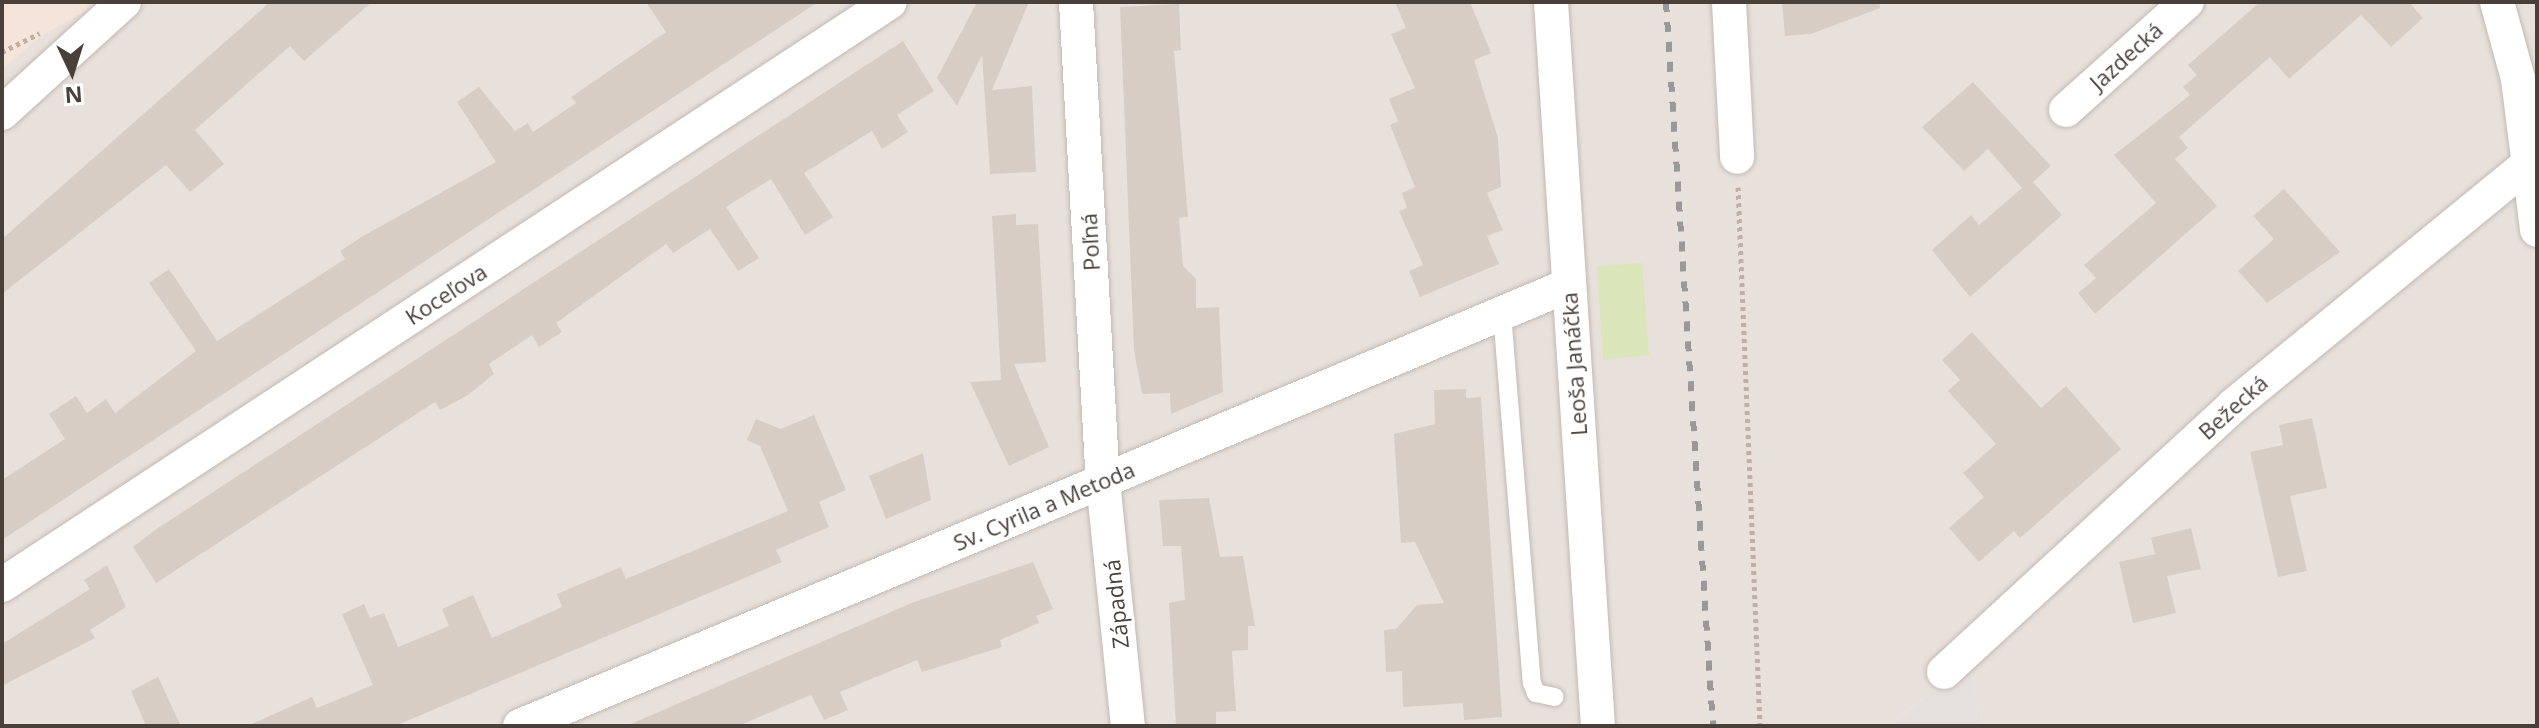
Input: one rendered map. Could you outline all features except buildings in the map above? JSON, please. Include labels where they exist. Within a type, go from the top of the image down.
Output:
[{"type":"street","points":[[2,113],[124,2]]},
{"type":"street","name":"Koceľova","points":[[2,585],[890,2]]},
{"type":"street","name":"Poľná","points":[[1076,2],[1103,481]]},
{"type":"street","name":"Leoša Janáčka","points":[[1551,2],[1598,726]]},
{"type":"street","points":[[1729,2],[1737,157]]},
{"type":"street","name":"Jazdecká","points":[[2066,110],[2187,2]]},
{"type":"street","points":[[2497,2],[2518,79],[2532,162],[2537,230]]},
{"type":"street","name":"Bežecká","points":[[1944,672],[2268,375],[2532,162]]},
{"type":"street","name":"Sv. Cyrila a Metoda","points":[[520,726],[1569,285]]},
{"type":"street","name":"Západná","points":[[1103,481],[1128,726]]},
{"type":"lane","points":[[1502,313],[1532,683],[1536,693],[1555,697]]},
{"type":"path","points":[[2,52],[26,41]]},
{"type":"path","points":[[1737,157],[1760,726]]},
{"type":"shaded area","points":[[2,2],[2537,2],[2537,726],[1983,726],[1969,663],[1889,726],[2,726]]},
{"type":"shaded area","points":[[2,2],[101,2],[38,38],[2,70]]},
{"type":"shaded area","points":[[1969,663],[1983,726],[1889,726]]},
{"type":"green space","points":[[1642,263],[1649,355],[1603,360],[1597,266]]},
{"type":"railway","points":[[1666,2],[1713,726]]}]
